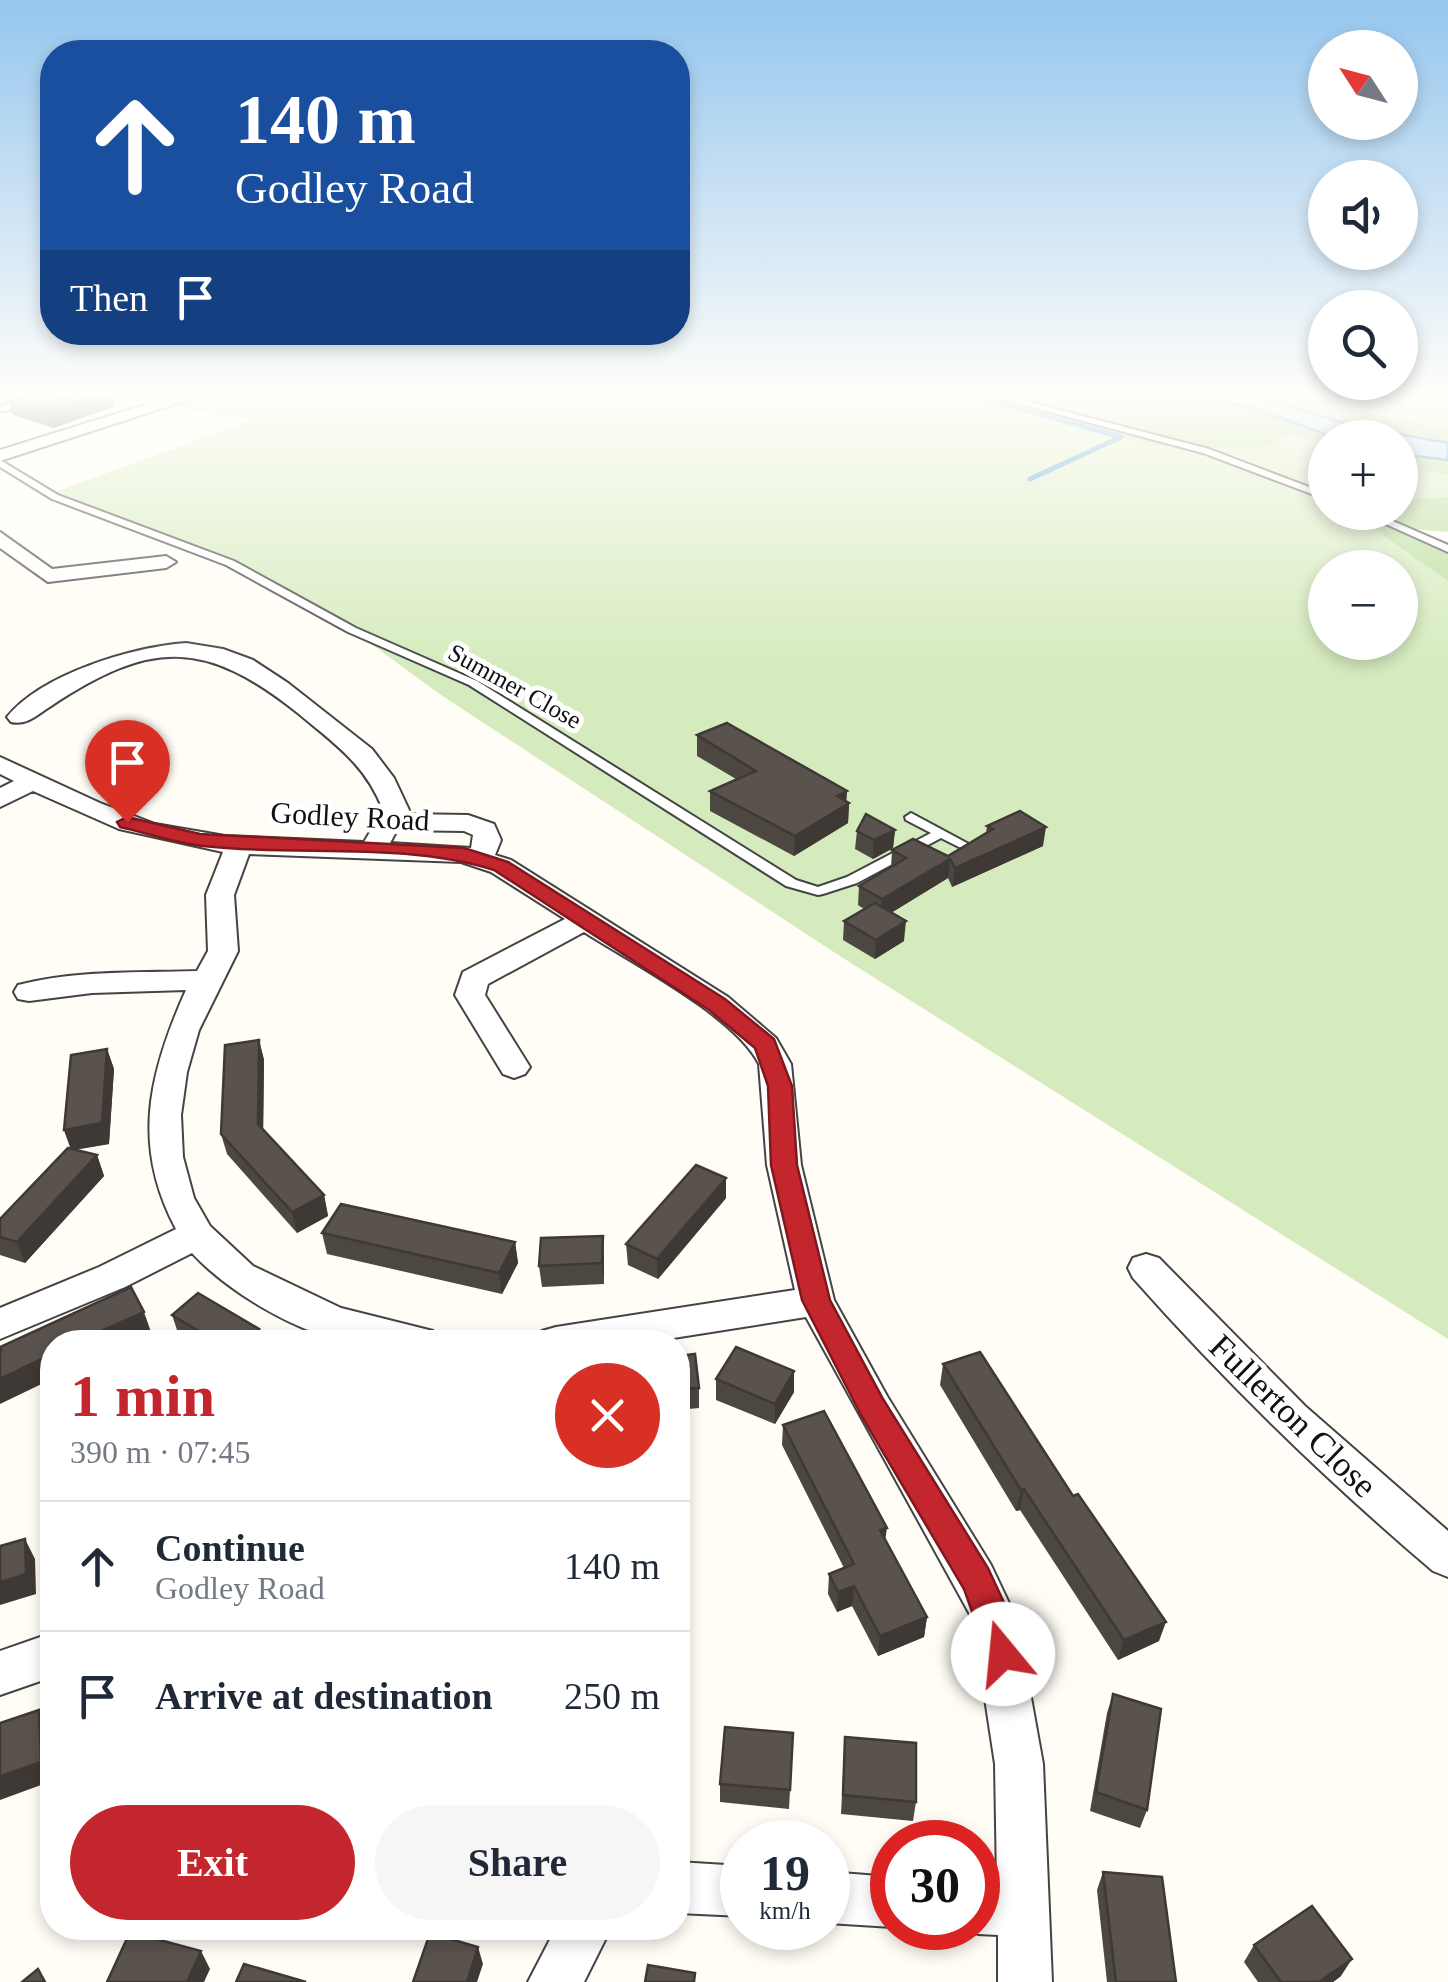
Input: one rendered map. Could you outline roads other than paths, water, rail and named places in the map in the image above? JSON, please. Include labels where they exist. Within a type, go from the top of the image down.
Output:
[{"type":"street","points":[[0,538],[48,576],[166,562]]},
{"type":"street","points":[[10,742],[54,694],[131,656],[178,647],[202,649],[260,674],[363,751],[388,786],[396,810],[373,848]]},
{"type":"street","name":"Godley Road","points":[[10,742],[34,780],[104,815],[150,830],[200,840],[464,854],[501,866],[717,1004],[766,1044],[775,1064],[787,1181],[816,1300],[873,1408],[976,1579],[995,1620],[1018,1764],[1002,1909],[1025,1982]]},
{"type":"street","points":[[0,799],[34,780]]},
{"type":"street","points":[[391,822],[468,823],[485,830],[488,840],[480,860]]},
{"type":"street","points":[[240,843],[224,876],[217,904],[224,952],[205,980],[164,1095],[163,1158],[177,1199],[195,1234],[230,1270],[314,1316],[352,1330]]},
{"type":"street","points":[[516,1053],[470,995],[474,979],[586,919]]},
{"type":"street","points":[[29,992],[92,984],[205,980]]},
{"type":"street","points":[[0,1324],[112,1276],[195,1234]]},
{"type":"street","name":"Fullerton Close","points":[[1146,1268],[1191,1319],[1373,1493],[1448,1556]]},
{"type":"street","points":[[630,1330],[816,1300]]},
{"type":"street","points":[[0,1673],[40,1659]]},
{"type":"street","points":[[690,1889],[720,1891]]},
{"type":"street","points":[[555,1982],[579,1940]]},
{"type":"lane","name":"Summer Close","points":[[36,484],[54,497],[230,564],[352,630],[473,683],[791,883],[818,891],[852,880],[941,833]]},
{"type":"lane","points":[[1404,530],[1448,546]]},
{"type":"lane","points":[[911,818],[971,850]]}]
